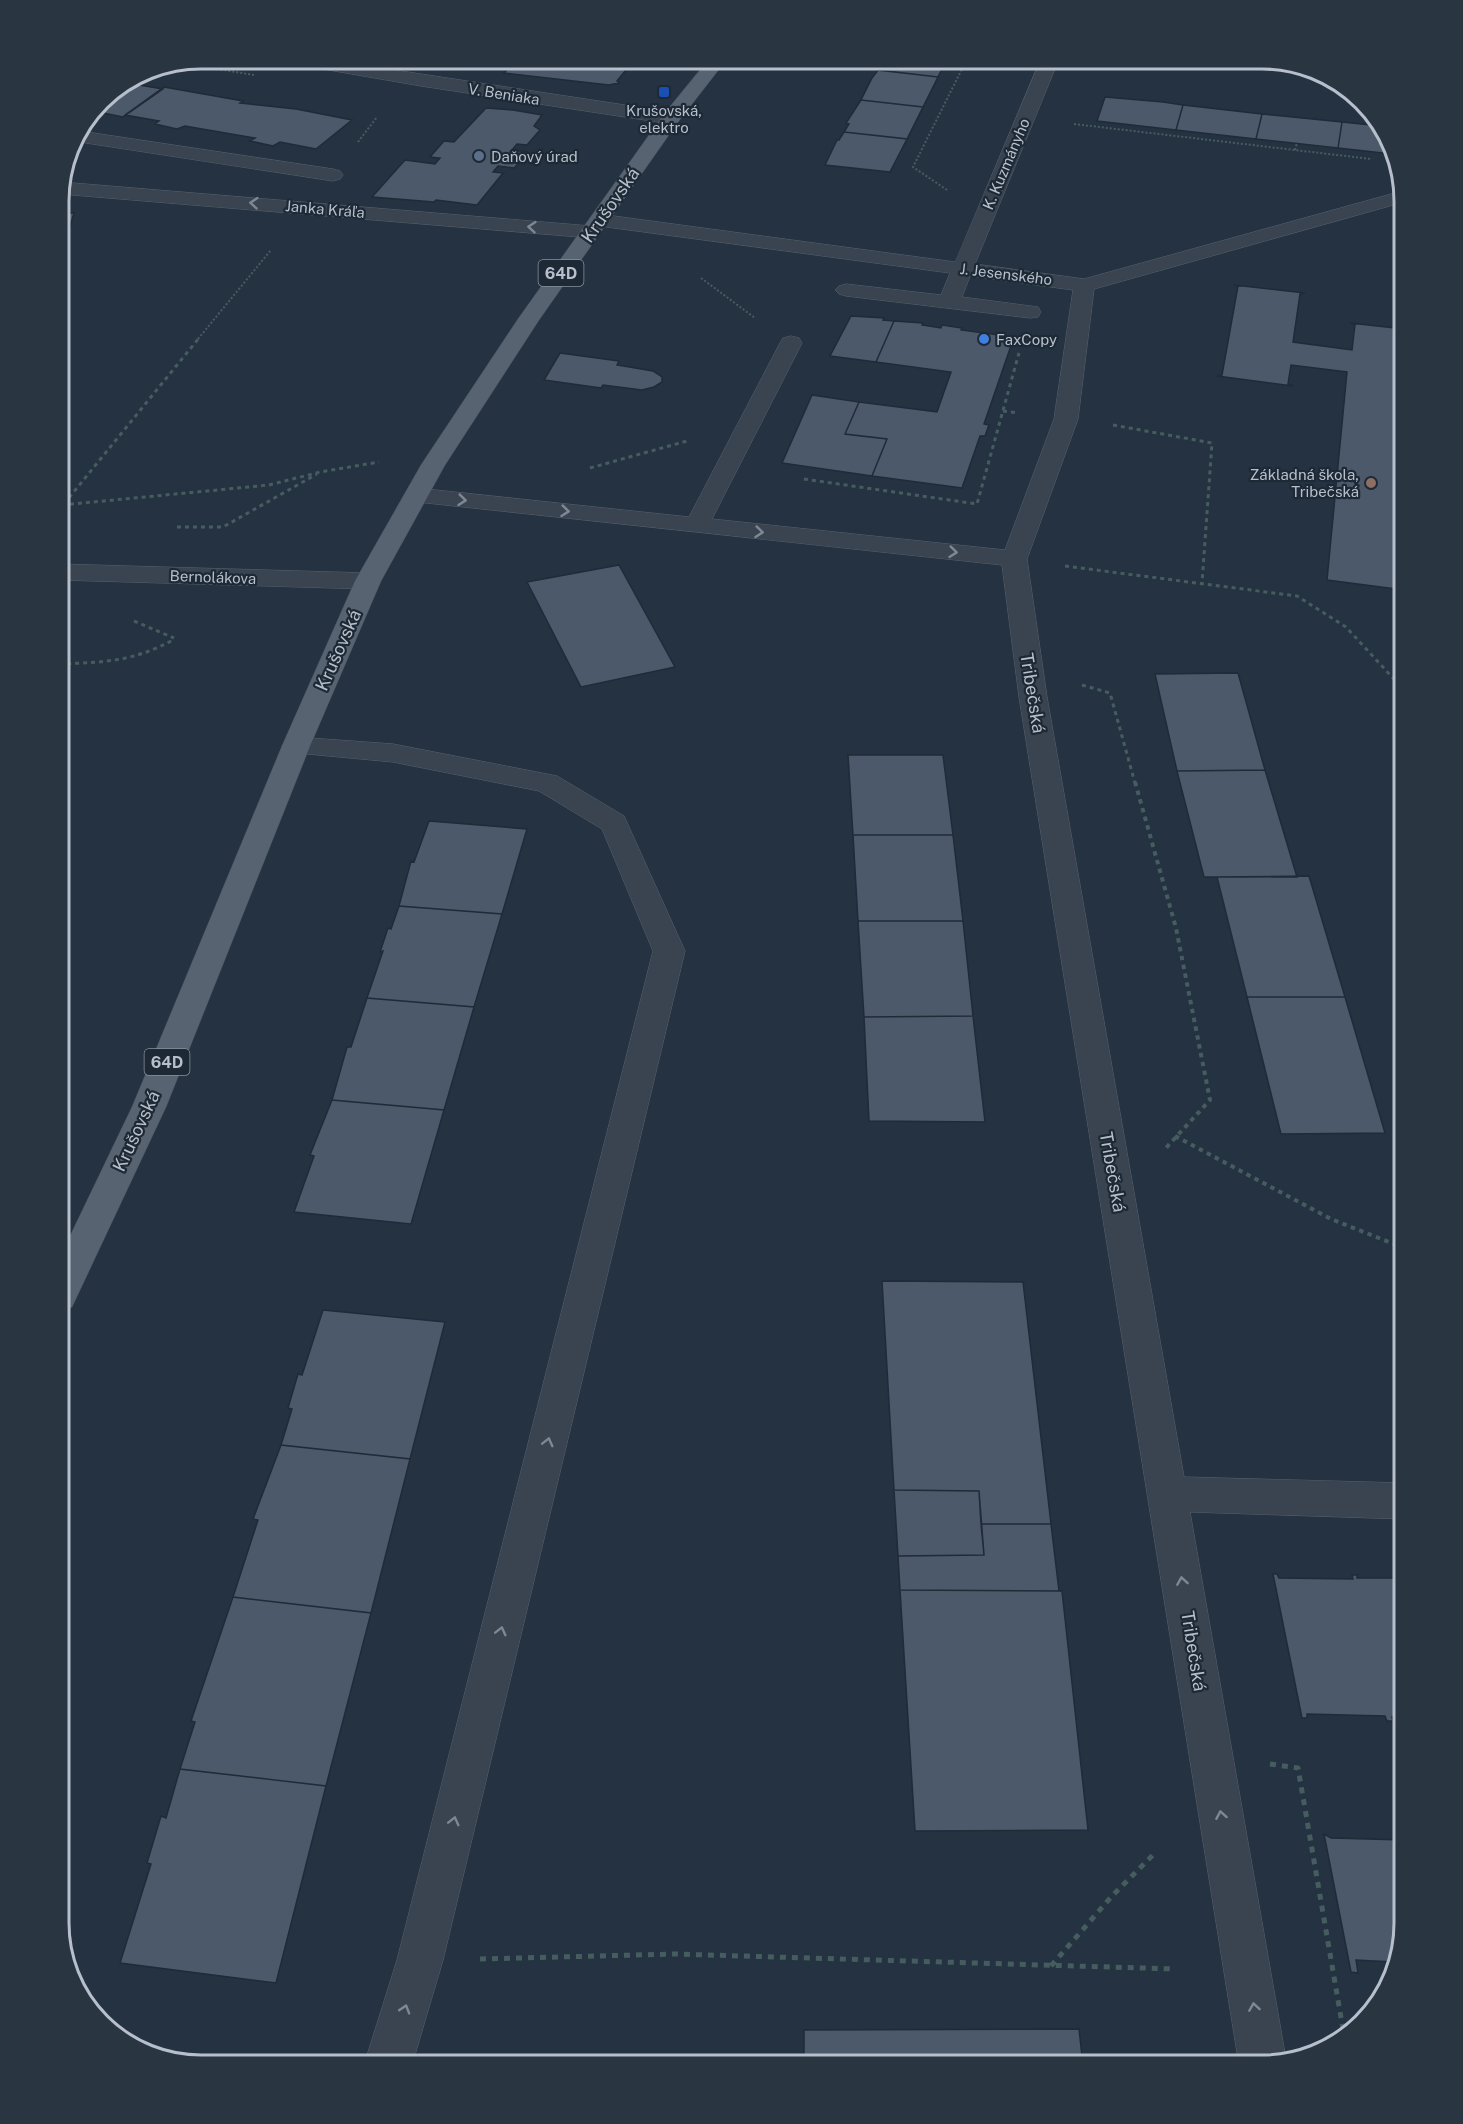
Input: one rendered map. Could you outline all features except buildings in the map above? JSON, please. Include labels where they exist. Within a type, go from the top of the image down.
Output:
[{"type":"main road","name":"Krušovská","points":[[69,1275],[149,1107],[296,746],[368,581],[433,465],[522,329],[671,118],[710,69]]},
{"type":"street","name":"V. Beniaka","points":[[355,69],[433,83],[671,118]]},
{"type":"street","name":"K. Kuzmányho","points":[[949,302],[1046,69]]},
{"type":"street","points":[[86,137],[333,175]]},
{"type":"street","points":[[171,196],[212,157]]},
{"type":"street","name":"Janka Kráľa","points":[[70,189],[595,226]]},
{"type":"street","name":"J. Jesenského","points":[[595,226],[1084,285],[1394,200]]},
{"type":"street","name":"Tribečská","points":[[1084,285],[1066,419],[1014,559],[1033,697],[1261,2055]]},
{"type":"street","points":[[846,290],[1030,312]]},
{"type":"street","points":[[697,525],[791,344]]},
{"type":"street","points":[[417,495],[1014,559]]},
{"type":"street","name":"Bernolákova","points":[[69,572],[368,581]]},
{"type":"street","points":[[296,746],[393,753],[546,783],[614,823],[669,951],[420,1960],[391,2055]]},
{"type":"street","points":[[1167,1494],[1394,1502]]},
{"type":"path","points":[[951,192],[914,167],[962,69]]},
{"type":"path","points":[[333,175],[379,115]]},
{"type":"path","points":[[1074,124],[1379,160]]},
{"type":"path","points":[[1133,130],[1136,126]]},
{"type":"path","points":[[1214,140],[1216,134]]},
{"type":"path","points":[[1295,150],[1297,143]]},
{"type":"path","points":[[69,496],[305,207]]},
{"type":"path","points":[[700,278],[791,344]]},
{"type":"path","points":[[804,479],[978,504],[1030,312]]},
{"type":"path","points":[[1103,424],[1212,443],[1202,583]]},
{"type":"path","points":[[581,470],[749,425]]},
{"type":"path","points":[[69,504],[268,484],[320,472],[387,461]]},
{"type":"path","points":[[223,527],[320,472]]},
{"type":"path","points":[[1014,559],[1297,596],[1346,627],[1394,679]]},
{"type":"path","points":[[69,664],[112,662],[149,653],[175,639],[124,616]]},
{"type":"path","points":[[1076,683],[1110,693],[1176,928],[1210,1100],[1158,1156]]},
{"type":"path","points":[[1175,1136],[1331,1219],[1394,1244]]},
{"type":"path","points":[[1258,1762],[1298,1768],[1343,2027]]},
{"type":"path","points":[[1051,1966],[1112,1896],[1156,1852]]},
{"type":"path","points":[[420,1960],[675,1954],[1174,1969]]},
{"type":"place","name":"Krušovská, elektro","points":[[664,92]]},
{"type":"place","name":"Daňový úrad","points":[[479,156]]},
{"type":"place","name":"FaxCopy","points":[[984,339]]},
{"type":"place","name":"Základná škola, Tribečská","points":[[1371,483]]}]
